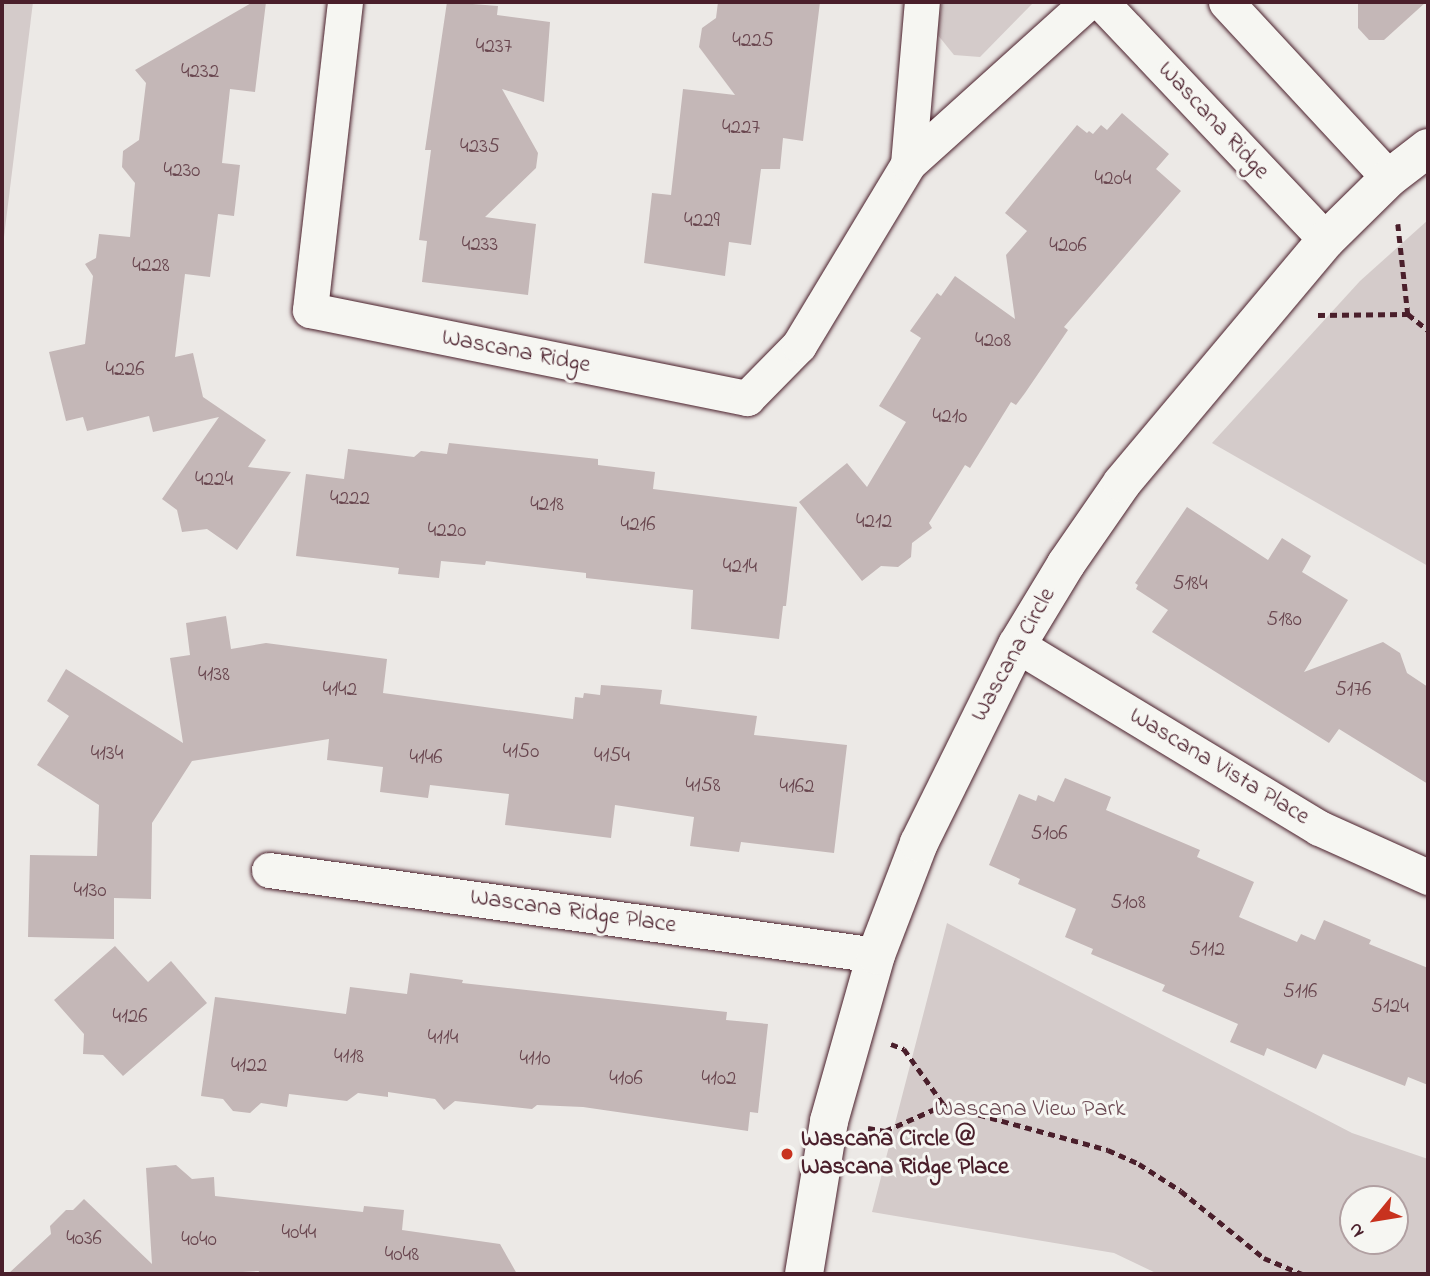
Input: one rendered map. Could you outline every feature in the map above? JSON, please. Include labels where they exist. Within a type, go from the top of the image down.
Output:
[{"type":"street","name":"Wascana Ridge","points":[[345,2],[310,310],[747,398],[799,345],[908,164],[1088,2]]},
{"type":"street","name":"Wascana Ridge","points":[[908,164],[922,2]]},
{"type":"street","name":"Wascana Ridge","points":[[1101,2],[1326,240]]},
{"type":"street","points":[[1226,2],[1389,178]]},
{"type":"street","name":"Wascana Circle","points":[[804,1274],[829,1121],[876,955],[919,844],[1017,645],[1066,564],[1122,483],[1326,240],[1389,178],[1428,148]]},
{"type":"street","name":"Wascana Vista Place","points":[[1017,645],[1319,828],[1428,877]]},
{"type":"street","name":"Wascana Ridge Place","points":[[269,870],[876,955]]},
{"type":"path","points":[[1389,178],[1401,238],[1408,314]]},
{"type":"path","points":[[1273,301],[1324,317],[1408,314],[1428,330]]},
{"type":"path","points":[[853,1032],[904,1049],[944,1105],[1097,1147],[1139,1164],[1181,1191],[1264,1258],[1302,1274]]},
{"type":"path","points":[[829,1121],[885,1131],[944,1105]]},
{"type":"green space","points":[[2,2],[33,2],[2,253]]},
{"type":"green space","points":[[942,2],[1034,2],[980,57],[954,55],[937,34]]},
{"type":"green space","points":[[1428,220],[1428,566],[1212,443],[1360,281]]},
{"type":"green space","name":"Wascana View Park","points":[[947,923],[1352,1133],[1428,1159],[1428,1274],[1158,1274],[1114,1253],[872,1212]]},
{"type":"building","points":[[253,2],[266,2],[255,92],[230,89],[222,163],[240,165],[234,216],[218,214],[210,277],[185,274],[175,357],[193,353],[203,397],[266,440],[248,467],[291,472],[237,550],[207,529],[182,532],[177,510],[162,499],[219,417],[153,432],[149,416],[87,431],[83,417],[66,421],[49,352],[85,344],[93,276],[85,264],[96,258],[99,234],[130,237],[135,183],[122,167],[123,151],[139,140],[146,83],[135,70]]},
{"type":"building","points":[[447,2],[498,6],[497,15],[550,22],[544,102],[502,89],[538,153],[536,168],[485,217],[536,224],[528,295],[422,282],[427,241],[419,240],[431,150],[425,150]]},
{"type":"building","points":[[718,2],[820,2],[803,141],[783,138],[780,169],[761,169],[751,245],[729,242],[725,276],[644,263],[652,193],[671,195],[683,89],[735,95],[699,47],[702,28],[716,18]]},
{"type":"building","points":[[1358,2],[1426,2],[1384,40],[1369,40],[1358,28]]},
{"type":"building","points":[[1122,113],[1169,154],[1156,169],[1181,191],[1064,327],[1068,330],[1025,393],[1016,405],[1011,402],[970,468],[965,465],[929,523],[932,528],[912,543],[911,557],[898,567],[881,566],[862,581],[799,502],[847,463],[867,487],[906,422],[879,406],[921,338],[910,331],[937,293],[941,296],[955,276],[1015,319],[1006,255],[1027,231],[1005,213],[1077,125],[1093,134],[1101,125],[1107,130]]},
{"type":"building","points":[[449,443],[598,459],[598,465],[655,472],[653,489],[797,507],[786,606],[783,606],[779,639],[691,629],[693,590],[586,578],[586,573],[486,561],[485,565],[441,561],[439,578],[398,574],[399,568],[296,556],[306,474],[344,479],[348,449],[414,457],[421,451],[447,454]]},
{"type":"building","points":[[1187,507],[1268,560],[1282,538],[1311,556],[1302,572],[1348,600],[1304,672],[1383,642],[1400,653],[1407,673],[1428,687],[1428,784],[1339,729],[1329,743],[1152,632],[1168,610],[1136,589],[1138,585],[1135,583]]},
{"type":"building","points":[[226,616],[231,649],[266,643],[387,659],[383,693],[573,719],[575,697],[583,698],[584,693],[600,695],[601,685],[662,690],[660,704],[757,716],[754,735],[847,745],[834,853],[741,842],[739,852],[690,846],[694,817],[615,805],[611,838],[505,825],[509,794],[430,785],[428,798],[380,792],[383,767],[327,760],[329,739],[192,761],[152,823],[151,899],[114,898],[114,939],[28,937],[30,855],[97,856],[99,805],[37,765],[69,716],[47,701],[66,669],[183,743],[170,658],[190,655],[186,623]]},
{"type":"building","points":[[1065,778],[1111,797],[1106,810],[1200,850],[1197,857],[1254,882],[1239,917],[1297,942],[1301,934],[1315,940],[1324,920],[1371,940],[1369,944],[1428,968],[1428,1085],[1408,1077],[1405,1086],[1323,1054],[1316,1069],[1267,1048],[1264,1056],[1230,1042],[1238,1024],[1162,991],[1165,985],[1091,954],[1093,949],[1065,937],[1076,909],[1018,884],[1020,879],[989,865],[1019,794],[1036,801],[1038,795],[1054,802]]},
{"type":"building","points":[[115,946],[148,982],[171,961],[207,1003],[123,1076],[103,1055],[83,1054],[84,1034],[54,1000]]},
{"type":"building","points":[[410,973],[463,980],[462,983],[727,1012],[726,1020],[768,1024],[758,1113],[750,1112],[748,1131],[583,1107],[537,1105],[532,1109],[455,1101],[444,1110],[435,1099],[388,1092],[388,1097],[358,1093],[347,1101],[289,1094],[287,1107],[261,1103],[250,1113],[233,1111],[223,1099],[201,1096],[215,997],[346,1014],[350,987],[407,994]]},
{"type":"building","points":[[176,1165],[192,1179],[214,1177],[215,1196],[363,1212],[364,1206],[404,1210],[402,1230],[500,1244],[517,1274],[258,1274],[259,1271],[206,1274],[8,1274],[51,1234],[50,1226],[66,1210],[73,1210],[84,1199],[152,1264],[146,1168]]},
{"type":"place","name":"Wascana Circle @ Wascana Ridge Place","points":[[787,1154]]}]
